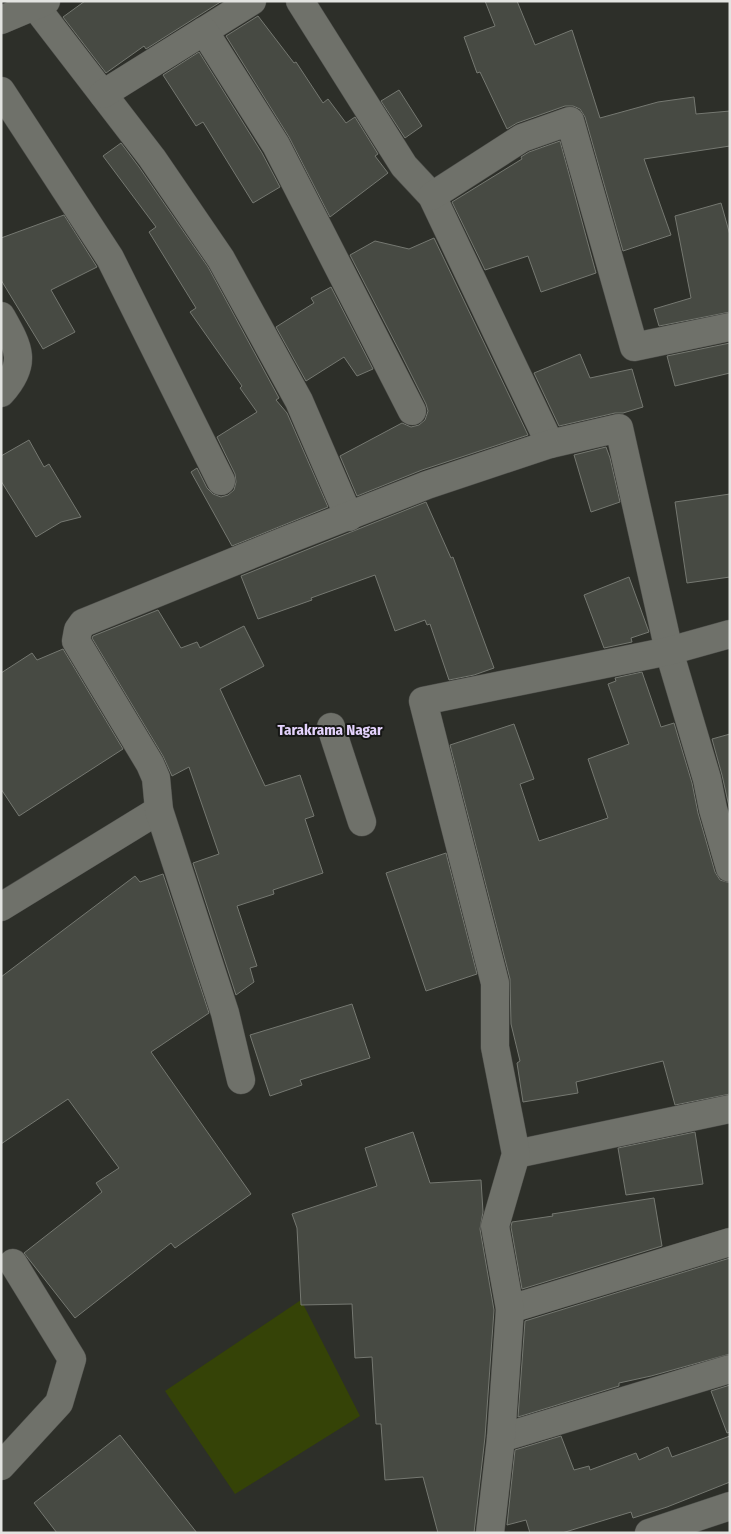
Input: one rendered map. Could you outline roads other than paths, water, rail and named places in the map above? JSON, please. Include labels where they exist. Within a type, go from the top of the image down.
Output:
[{"type":"street","points":[[103,94],[252,1]]},
{"type":"street","points":[[300,1],[404,166],[432,196],[550,444]]},
{"type":"street","points":[[1,20],[40,4],[103,94],[152,158],[221,259],[299,401],[349,517]]},
{"type":"street","points":[[204,30],[276,145],[412,411]]},
{"type":"street","points":[[1,91],[110,258],[221,482]]},
{"type":"street","points":[[432,196],[522,138],[570,121],[634,347],[730,326]]},
{"type":"street","points":[[1,316],[13,337],[19,355],[16,373],[1,393]]},
{"type":"street","points":[[241,1080],[225,1013],[158,810],[156,778],[150,764],[76,641],[78,630],[83,623],[427,485],[550,444],[619,428],[669,651],[707,779],[713,809],[730,868]]},
{"type":"street","points":[[490,1533],[501,1438],[510,1309],[496,1226],[516,1154],[495,1047],[495,983],[423,701],[669,651],[730,634]]},
{"type":"street","points":[[331,727],[362,822]]},
{"type":"street","points":[[1,907],[158,810]]},
{"type":"street","points":[[516,1154],[730,1108]]},
{"type":"street","points":[[510,1309],[730,1242]]},
{"type":"street","points":[[1,1466],[59,1403],[72,1359],[13,1263]]},
{"type":"street","points":[[501,1438],[730,1369]]},
{"type":"street","points":[[649,1533],[730,1506]]},
{"type":"district","name":"Tarakrama Nagar","points":[[330,730]]}]
